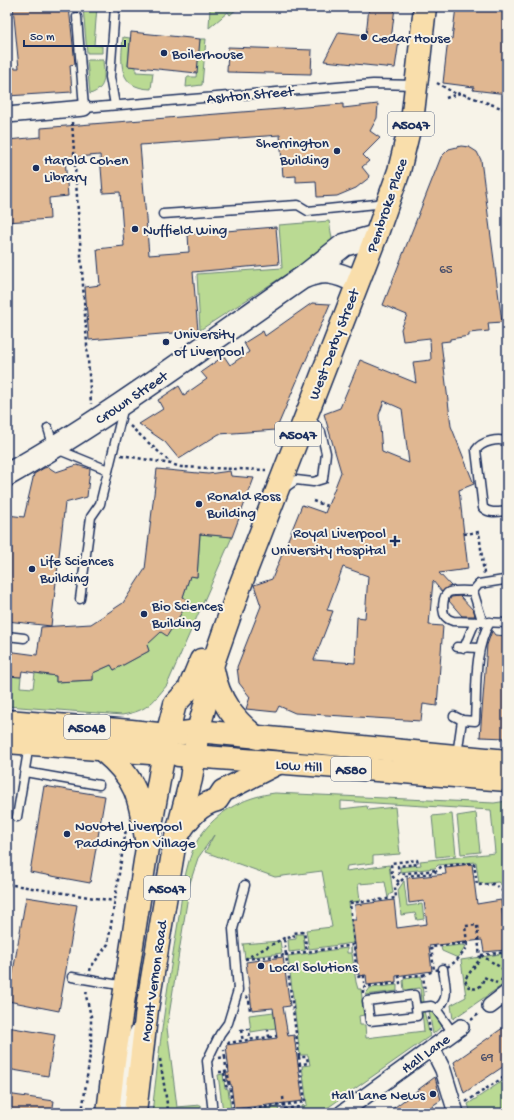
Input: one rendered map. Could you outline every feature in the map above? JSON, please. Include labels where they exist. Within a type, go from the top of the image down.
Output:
[{"type":"main road","name":"Pembroke Place","points":[[357,282],[389,203],[427,84],[425,7]]},
{"type":"main road","name":"West Derby Street","points":[[198,731],[207,698],[204,686],[212,663],[240,586],[357,282]]},
{"type":"main road","name":"West Derby Street","points":[[165,745],[175,704],[189,689],[206,646],[240,586]]},
{"type":"main road","points":[[212,663],[220,695],[227,708],[240,724],[257,738]]},
{"type":"main road","name":"A5048","points":[[7,721],[131,730],[165,745]]},
{"type":"main road","name":"A5048","points":[[7,742],[103,751],[165,745],[198,731]]},
{"type":"main road","name":"Low Hill","points":[[198,731],[257,738],[507,761]]},
{"type":"main road","name":"Mount Vernon Road","points":[[135,1113],[146,1021],[175,841],[190,779],[198,731]]},
{"type":"main road","name":"Low Hill","points":[[165,745],[194,756],[507,780]]},
{"type":"main road","name":"Mount Vernon Road","points":[[104,1109],[111,1084],[147,848],[160,784],[165,745]]},
{"type":"main road","name":"A5048","points":[[103,751],[118,763],[133,783],[140,806],[147,848]]},
{"type":"main road","points":[[175,841],[192,817],[205,803],[217,800],[223,791],[278,763]]},
{"type":"street","name":"Ashton Street","points":[[7,115],[77,108]]},
{"type":"street","points":[[302,278],[344,245],[376,236]]},
{"type":"street","name":"Crown Street","points":[[7,474],[54,448],[92,423],[123,409],[302,278],[316,272],[324,272],[339,274],[357,282]]},
{"type":"street","points":[[490,1006],[507,994]]},
{"type":"street","points":[[122,1113],[131,1054],[146,1021]]},
{"type":"street","name":"Hall Lane","points":[[342,1113],[457,1030]]},
{"type":"street","points":[[432,1048],[443,1070],[455,1108]]},
{"type":"lane","points":[[115,7],[110,77],[115,105]]},
{"type":"lane","points":[[76,17],[77,108]]},
{"type":"lane","name":"Ashton Street","points":[[77,108],[373,84],[427,84]]},
{"type":"lane","points":[[163,214],[298,206],[308,211],[389,203]]},
{"type":"lane","points":[[80,599],[91,517],[100,504],[123,409]]},
{"type":"lane","points":[[277,493],[296,480],[313,482],[323,480],[326,453],[321,432],[306,413]]},
{"type":"lane","points":[[48,428],[54,448],[108,470]]},
{"type":"lane","points":[[507,442],[504,440],[485,443],[479,446],[476,450],[483,508],[487,511],[493,512],[507,511]]},
{"type":"lane","points":[[504,580],[479,584],[472,591],[450,592],[446,594],[444,598],[443,613],[446,618],[453,621],[507,623]]},
{"type":"lane","points":[[472,591],[482,620],[487,622]]},
{"type":"lane","points":[[474,622],[461,647],[479,648]]},
{"type":"lane","points":[[454,716],[462,720],[474,721],[479,648],[487,622]]},
{"type":"lane","points":[[7,636],[24,638]]},
{"type":"lane","points":[[457,757],[462,720]]},
{"type":"lane","points":[[17,817],[30,744]]},
{"type":"lane","points":[[25,772],[99,785]]},
{"type":"lane","points":[[213,1113],[207,1061],[220,1034],[228,1023],[238,990],[233,928],[245,885]]},
{"type":"lane","points":[[436,1009],[444,1005],[446,998],[443,969]]},
{"type":"lane","points":[[72,977],[126,986]]},
{"type":"lane","points":[[414,995],[416,1008],[417,1016],[370,1022],[367,1001],[414,995]]},
{"type":"lane","points":[[416,1008],[431,1006],[457,1030]]},
{"type":"path","points":[[7,71],[10,96]]},
{"type":"path","points":[[427,84],[456,94]]},
{"type":"path","points":[[446,98],[460,93],[507,110]]},
{"type":"path","points":[[77,108],[76,167],[92,423]]},
{"type":"path","points":[[123,409],[171,464]]},
{"type":"path","points":[[112,453],[171,464],[181,468],[269,470]]},
{"type":"path","points":[[313,501],[327,506]]},
{"type":"path","points":[[464,534],[479,532],[484,574]]},
{"type":"path","points":[[82,1113],[91,1048],[91,1016],[86,996],[91,967],[108,944],[126,824]]},
{"type":"path","points":[[399,882],[392,876],[391,863],[417,860],[418,864],[398,866],[399,874],[438,870]]},
{"type":"path","points":[[364,983],[364,976],[357,977],[350,903],[396,898],[395,887],[406,876],[434,873],[442,866],[474,863],[477,885],[494,884],[502,890],[507,937]]},
{"type":"path","points":[[7,884],[114,901]]},
{"type":"path","points":[[363,987],[400,983],[399,977],[423,975],[433,972],[434,970],[443,969],[459,960],[468,946],[465,926],[477,925],[481,955],[478,962],[465,979],[467,986],[472,988],[482,986],[484,977],[498,983],[504,976],[503,969],[481,955]]},
{"type":"path","points":[[243,960],[284,938],[294,937],[293,933],[304,932],[307,952]]},
{"type":"path","points":[[217,1113],[232,1111],[237,1112],[304,1102],[284,938]]},
{"type":"path","points":[[434,970],[431,947],[467,943]]},
{"type":"path","points":[[243,960],[354,945]]},
{"type":"path","points":[[481,955],[507,952]]},
{"type":"path","points":[[243,960],[244,967]]},
{"type":"path","points":[[423,975],[424,989]]},
{"type":"path","points":[[245,995],[249,999],[250,1012]]},
{"type":"path","name":"Hall Lane","points":[[457,1030],[490,1006]]},
{"type":"path","points":[[243,1042],[241,1030],[249,1029],[250,1039]]},
{"type":"path","points":[[268,1030],[269,1037]]},
{"type":"path","points":[[224,1072],[229,1069],[226,1068],[223,1043],[277,1036]]},
{"type":"path","points":[[216,1063],[217,1058],[225,1057]]},
{"type":"path","points":[[298,1064],[308,1063],[307,1057],[299,1057]]},
{"type":"path","points":[[216,1068],[217,1079]]},
{"type":"path","points":[[228,1075],[232,1111]]},
{"type":"path","points":[[455,1108],[507,1075]]},
{"type":"path","points":[[225,1081],[226,1086],[230,1088]]},
{"type":"path","points":[[283,1097],[285,1113]]},
{"type":"path","points":[[220,1106],[221,1112]]},
{"type":"path","points":[[284,1109],[299,1107]]},
{"type":"path","points":[[490,1113],[507,1112]]},
{"type":"green space","points":[[83,7],[97,7],[94,45],[102,46],[102,53],[87,53]]},
{"type":"green space","points":[[210,7],[239,7],[230,15],[228,12],[209,28]]},
{"type":"green space","points":[[123,37],[130,38],[128,66],[136,67],[136,72],[153,73],[151,89],[140,88],[132,84],[127,79],[122,65]]},
{"type":"green space","points":[[200,39],[206,39],[202,85],[186,87],[187,77],[196,77]]},
{"type":"green space","points":[[87,60],[103,60],[104,80],[100,88],[90,94]]},
{"type":"green space","points":[[329,221],[333,244],[200,330],[197,274],[282,268],[279,225]]},
{"type":"green space","points":[[200,534],[232,537],[167,685],[148,706],[122,715],[7,706],[7,676],[21,677],[20,687],[33,688],[35,673],[56,676],[56,682],[93,680],[93,673],[111,665],[114,670],[149,651],[147,645],[189,601],[183,597],[190,576],[197,577]]},
{"type":"green space","points":[[275,793],[494,803],[507,801],[507,916],[503,886],[498,882],[479,884],[476,862],[438,865],[435,868],[400,872],[400,867],[421,865],[420,861],[495,853],[491,810],[341,801],[341,809],[367,806],[368,810],[395,807],[400,854],[373,856],[373,863],[347,866],[346,871],[389,865],[393,893],[390,894],[388,898],[385,882],[358,884],[360,901],[349,902],[353,943],[309,949],[306,930],[332,927],[322,871],[275,877],[205,852],[214,835],[198,858],[190,883],[167,1028],[177,1107],[201,1105],[202,1113],[152,1113],[170,970],[184,882],[192,852],[203,833],[219,815],[251,798]]},
{"type":"green space","points":[[476,813],[480,852],[461,854],[457,816]]},
{"type":"green space","points":[[452,814],[456,855],[436,857],[432,816]]},
{"type":"green space","points":[[404,881],[407,906],[422,904],[424,919],[417,920],[415,913],[401,915],[398,890]]},
{"type":"green space","points":[[296,934],[303,934],[305,950],[289,952],[288,940],[296,939]]},
{"type":"green space","points":[[280,941],[282,953],[245,958],[243,944]]},
{"type":"green space","points":[[466,946],[458,958],[442,951],[441,947]]},
{"type":"green space","points":[[351,947],[356,982],[358,989],[361,989],[364,1015],[359,1016],[360,1025],[365,1025],[366,1038],[424,1031],[422,1011],[424,1011],[430,1036],[323,1111],[315,1113],[291,1113],[291,1110],[302,1110],[302,1106],[307,1105],[302,1066],[310,1065],[308,1055],[300,1055],[288,956],[347,948],[347,953],[351,953]]},
{"type":"green space","points":[[507,953],[507,982],[453,1019],[451,1005],[466,997],[461,960]]},
{"type":"green space","points":[[421,976],[424,1002],[421,1003],[420,988],[404,990],[403,981],[405,978]]},
{"type":"green space","points":[[397,985],[397,991],[365,995],[370,988]]},
{"type":"green space","points":[[429,1011],[434,1013],[442,1026],[433,1034]]},
{"type":"green space","points":[[274,1012],[276,1028],[251,1032],[249,1015]]},
{"type":"green space","points":[[223,1074],[225,1088],[228,1089],[231,1110],[223,1111],[218,1075]]},
{"type":"green space","points":[[507,1078],[507,1113],[471,1113],[468,1104]]},
{"type":"green space","points":[[278,1107],[279,1113],[239,1113],[239,1112]]},
{"type":"building","points":[[13,7],[69,7],[75,64],[70,65],[72,92],[7,96],[7,68],[19,68]]},
{"type":"building","name":"Cedar House","points":[[369,7],[395,7],[391,40],[399,41],[395,68],[324,61],[339,32],[366,35]]},
{"type":"building","points":[[456,7],[507,7],[507,94],[473,90],[474,87],[443,83],[448,39],[452,39]]},
{"type":"building","name":"Boilerhouse","points":[[131,32],[200,39],[197,73],[128,66]]},
{"type":"building","points":[[228,47],[312,50],[311,74],[227,72]]},
{"type":"building","points":[[343,104],[343,108],[378,104],[377,118],[370,131],[380,138],[363,155],[369,161],[362,167],[370,177],[356,188],[337,196],[317,197],[316,181],[296,182],[296,176],[283,177],[280,135],[140,145],[149,255],[189,252],[188,234],[276,227],[279,264],[193,272],[198,331],[89,340],[85,287],[100,285],[97,249],[124,246],[120,192],[103,193],[100,155],[65,158],[68,196],[49,198],[50,219],[7,222],[7,140],[41,137],[41,128]]},
{"type":"building","name":"Royal Liverpool University Hospital","points":[[461,146],[469,147],[477,152],[481,160],[502,322],[488,323],[489,331],[469,333],[469,336],[441,342],[451,426],[474,484],[459,490],[468,569],[439,573],[451,586],[442,592],[433,581],[429,625],[443,626],[437,706],[423,704],[421,721],[295,713],[279,706],[276,712],[246,709],[250,697],[239,683],[237,667],[261,606],[254,585],[272,579],[302,505],[325,513],[341,472],[324,414],[340,408],[360,360],[416,383],[413,362],[431,360],[430,338],[403,341],[401,329],[407,315],[383,305],[441,157],[449,149]],"holes":[[[384,401],[402,409],[409,463],[382,452],[379,415]],[[343,567],[368,576],[365,618],[357,617],[355,663],[314,660],[333,611],[327,610]]]},
{"type":"building","points":[[312,303],[330,304],[276,430],[219,434],[179,459],[165,442],[139,424],[163,409],[158,400],[179,386],[184,395],[207,379],[201,372],[224,356],[230,365],[249,352],[244,343],[263,331],[265,336]]},
{"type":"building","name":"Life Sciences Building","points":[[77,465],[90,469],[87,497],[65,503],[51,626],[7,621],[7,515],[24,517],[34,474],[48,467],[56,472]]},
{"type":"building","name":"Bio Sciences Building","points":[[157,469],[208,474],[230,471],[231,476],[254,478],[232,537],[200,534],[197,577],[190,576],[183,597],[189,601],[167,636],[161,632],[147,645],[149,651],[114,670],[111,665],[93,673],[93,680],[56,682],[56,676],[22,671],[21,677],[7,676],[7,651],[37,655],[41,627],[91,624],[123,603],[145,569]]},
{"type":"building","points":[[460,596],[474,611],[475,616],[462,616],[449,601],[451,597]]},
{"type":"building","points":[[492,631],[495,635],[507,636],[507,738],[480,737],[487,645]]},
{"type":"building","name":"Novotel Liverpool Paddington Village","points":[[44,786],[105,796],[90,883],[30,872]]},
{"type":"building","points":[[472,864],[477,904],[501,900],[506,950],[484,952],[482,940],[429,946],[432,971],[396,976],[396,982],[367,985],[366,975],[359,976],[352,920],[356,920],[355,905],[394,900],[397,928],[427,924],[424,901],[409,903],[407,878],[446,874],[445,867]]},
{"type":"building","points":[[26,897],[77,905],[59,1011],[8,1001]]},
{"type":"building","points":[[283,957],[290,1006],[283,1007],[288,1036],[294,1035],[303,1101],[234,1109],[231,1084],[228,1085],[226,1073],[229,1073],[226,1045],[277,1038],[273,1008],[252,1010],[246,962]]},
{"type":"building","points":[[507,1025],[507,1064],[464,1093],[454,1062]]},
{"type":"building","points":[[7,1027],[55,1035],[48,1076],[7,1069]]},
{"type":"building","points":[[435,1077],[441,1100],[432,1106],[433,1108],[426,1113],[387,1113]]},
{"type":"building","points":[[7,1094],[54,1101],[52,1113],[7,1113]]},
{"type":"place","name":"Cedar House","points":[[364,37]]},
{"type":"place","name":"Boilerhouse","points":[[164,53]]},
{"type":"place","name":"Sherrington Building","points":[[337,151]]},
{"type":"place","name":"Harold Cohen Library","points":[[36,168]]},
{"type":"place","name":"Nuffield Wing","points":[[135,229]]},
{"type":"place","name":"University of Liverpool","points":[[166,342]]},
{"type":"place","name":"Ronald Ross Building","points":[[199,504]]},
{"type":"place","name":"Royal Liverpool University Hospital","points":[[395,541]]},
{"type":"place","name":"Life Sciences Building","points":[[32,569]]},
{"type":"place","name":"Bio Sciences Building","points":[[144,614]]},
{"type":"place","name":"Novotel Liverpool Paddington Village","points":[[67,834]]},
{"type":"place","name":"Local Solutions","points":[[261,966]]},
{"type":"place","name":"Hall Lane News","points":[[433,1094]]}]
